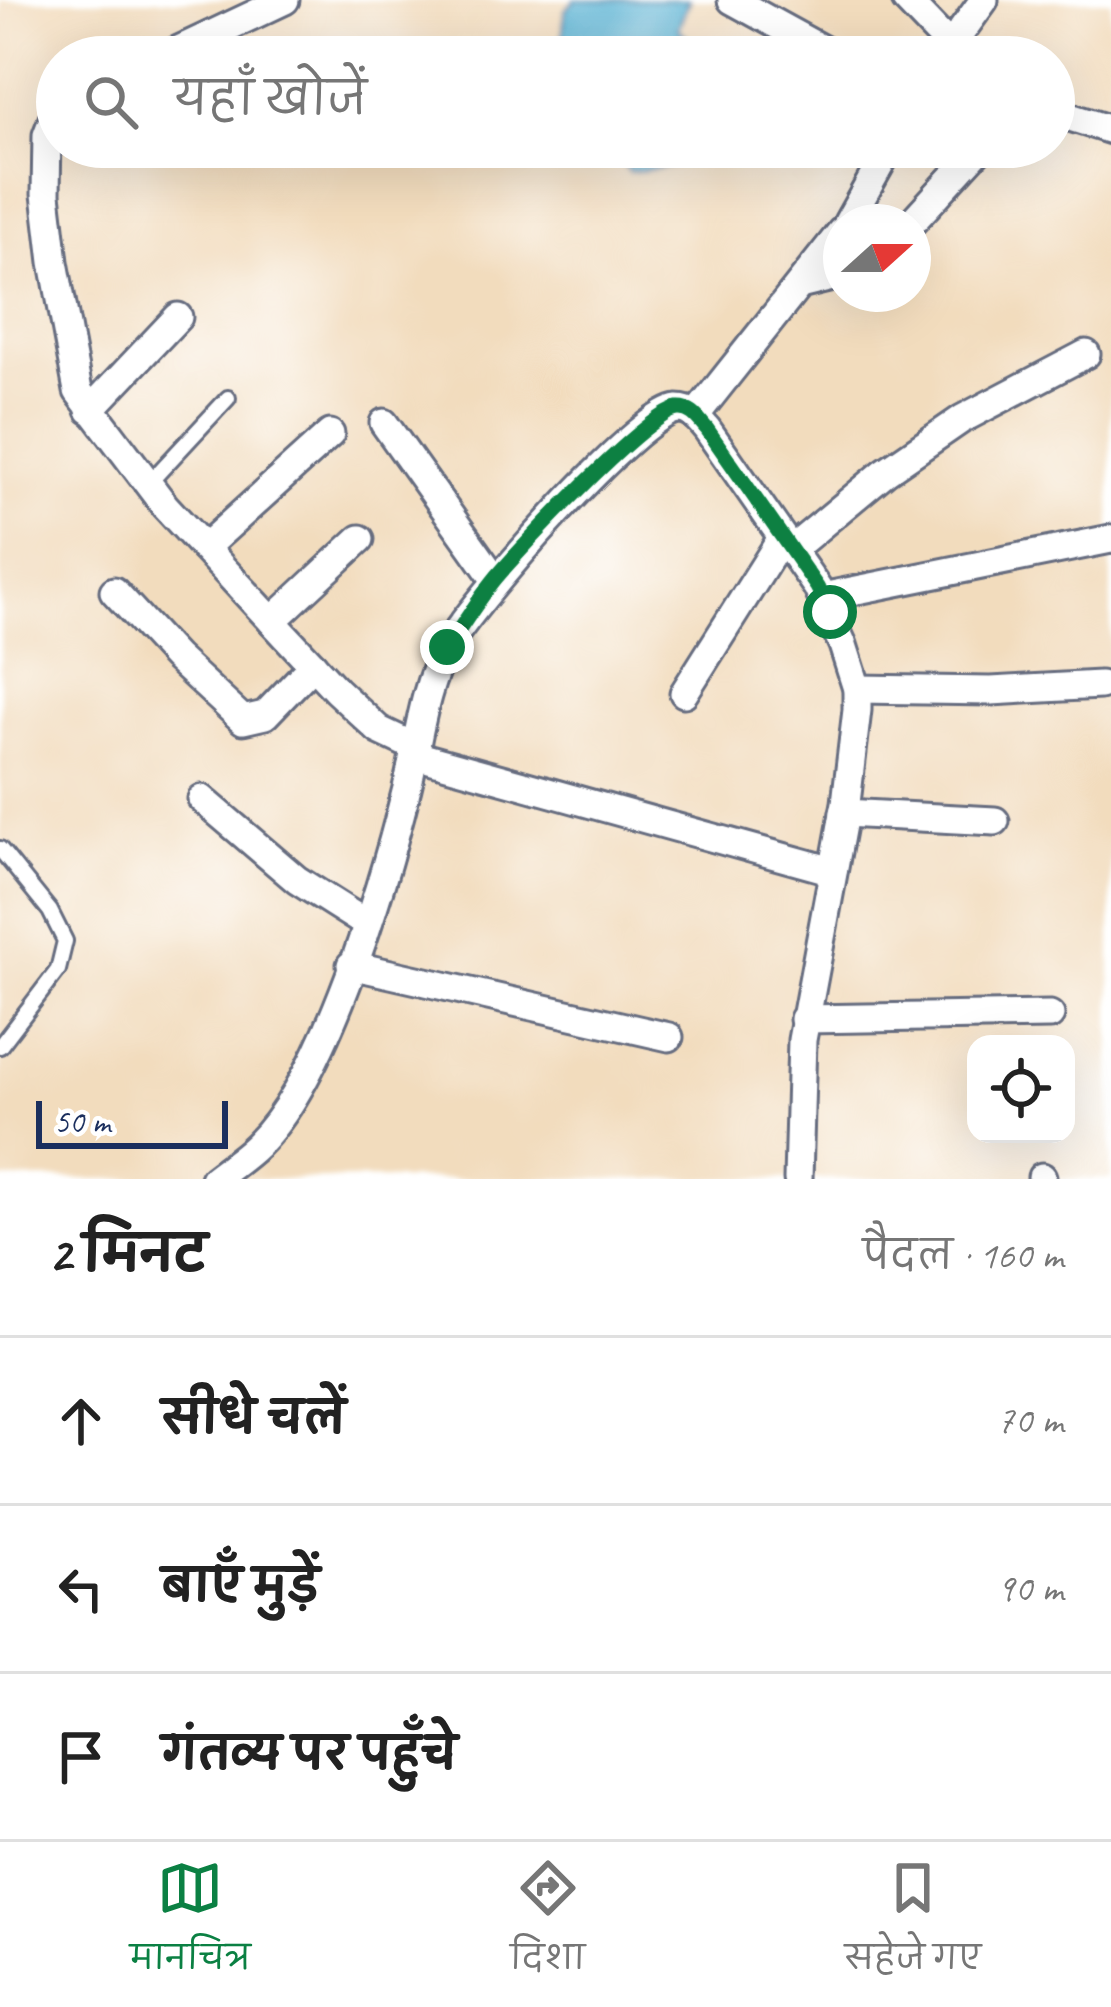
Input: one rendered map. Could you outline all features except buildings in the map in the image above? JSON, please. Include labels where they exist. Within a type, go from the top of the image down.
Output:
[{"type":"street","points":[[209,36],[285,0]]},
{"type":"street","points":[[732,0],[798,36]]},
{"type":"street","points":[[906,0],[937,36]]},
{"type":"street","points":[[963,36],[984,0]]},
{"type":"street","points":[[1075,119],[1111,130]]},
{"type":"street","points":[[46,168],[46,194],[78,391],[148,484],[204,548],[379,730],[416,751],[833,871]]},
{"type":"street","points":[[858,204],[878,168]]},
{"type":"street","points":[[929,204],[962,168]]},
{"type":"street","points":[[695,416],[823,255]]},
{"type":"street","points":[[800,285],[823,279]]},
{"type":"street","points":[[90,410],[178,317]]},
{"type":"street","points":[[684,693],[787,544],[962,419],[1086,354]]},
{"type":"street","points":[[214,1179],[274,1124],[321,1047],[396,833],[435,673],[447,647],[494,580],[565,505],[654,420],[676,409],[695,416],[822,597],[856,689],[856,734],[844,813],[805,1018],[798,1179]]},
{"type":"street","points":[[384,423],[494,580]]},
{"type":"street","points":[[204,548],[330,434]]},
{"type":"street","points":[[272,621],[360,539]]},
{"type":"street","points":[[822,597],[1111,539]]},
{"type":"street","points":[[114,591],[175,657],[243,719],[265,715],[313,665]]},
{"type":"street","points":[[856,689],[991,691],[1100,685]]},
{"type":"street","points":[[202,799],[297,880],[365,923]]},
{"type":"street","points":[[844,813],[995,821]]},
{"type":"street","points":[[352,965],[669,1037]]},
{"type":"street","points":[[805,1018],[1050,1015]]},
{"type":"lane","points":[[148,484],[228,398]]},
{"type":"lane","points":[[0,849],[50,911],[65,941],[58,970],[0,1046]]},
{"type":"water","points":[[575,0],[689,0],[678,29],[686,36],[563,36],[565,10]]},
{"type":"route","points":[[447,647],[494,580],[565,505],[654,420],[676,409],[688,410],[707,429],[830,612]]}]
